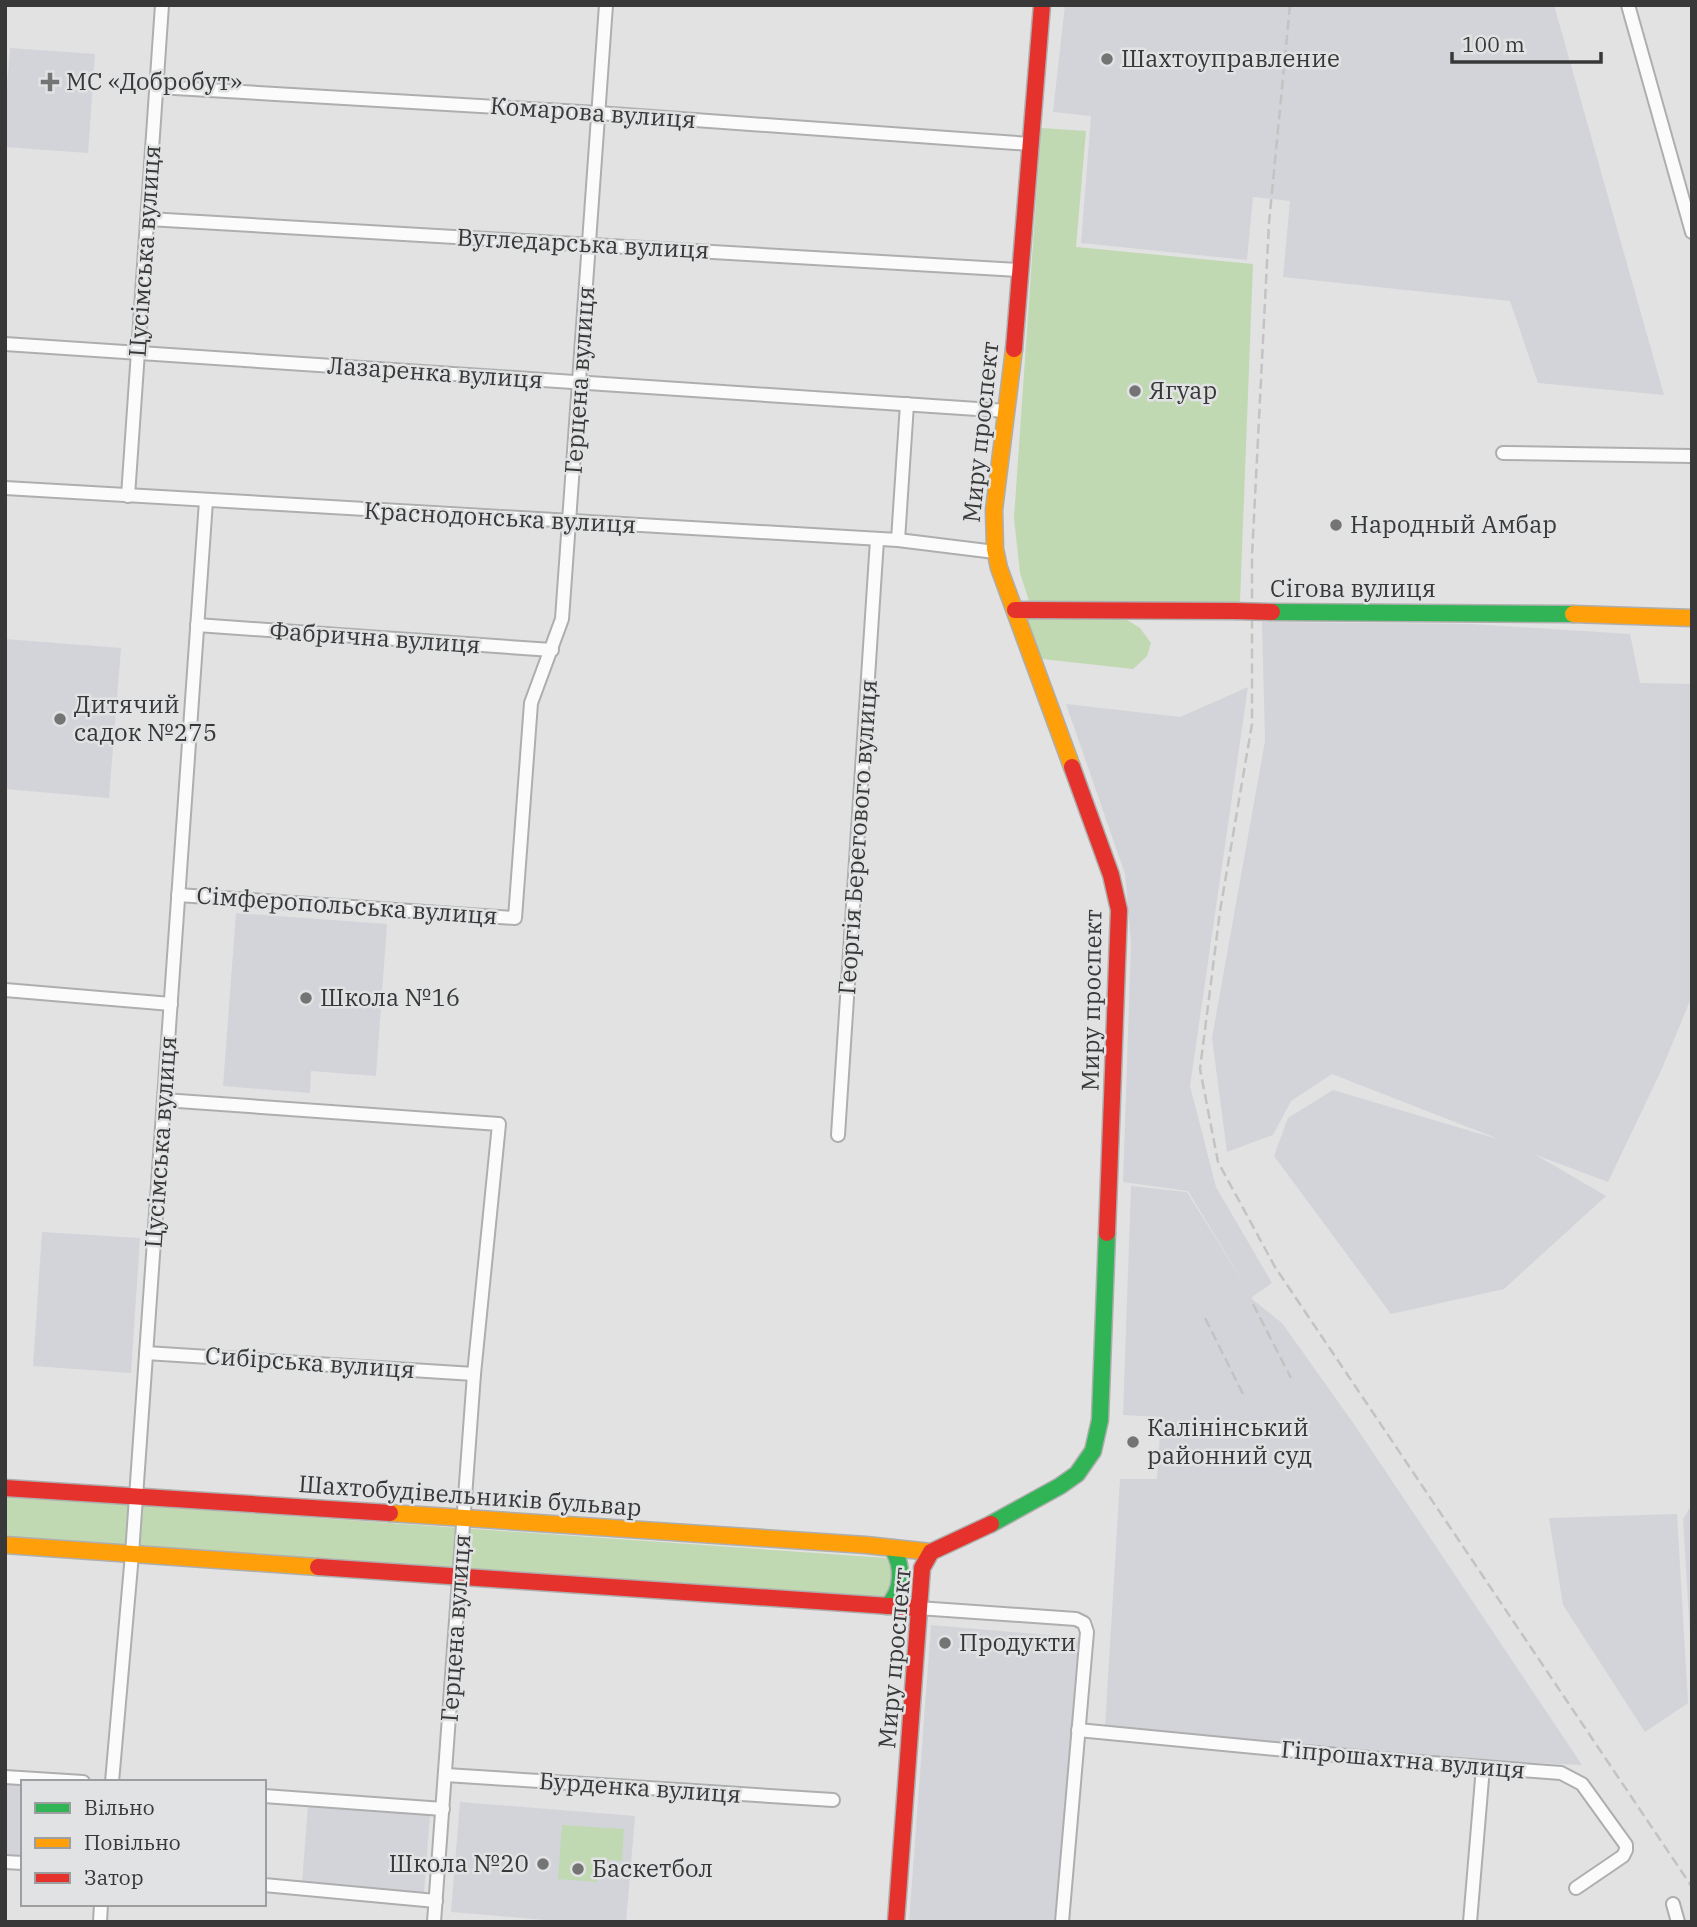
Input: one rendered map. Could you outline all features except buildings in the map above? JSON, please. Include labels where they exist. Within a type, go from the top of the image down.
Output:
[{"type":"main road","name":"Миру проспект","points":[[897,1922],[922,1567],[932,1552],[1044,1497],[1073,1476],[1088,1462],[1097,1442],[1100,1420],[1119,910],[1111,875],[995,552],[993,525],[1007,411],[1042,5]]},
{"type":"main road","name":"Сігова вулиця","points":[[1015,610],[1526,612],[1692,618]]},
{"type":"main road","name":"Шахтобудівельників бульвар","points":[[5,1488],[932,1552]]},
{"type":"main road","points":[[5,1545],[918,1608]]},
{"type":"main road","points":[[887,1606],[895,1599],[900,1569],[899,1556],[892,1548]]},
{"type":"street","name":"Цусімська вулиця","points":[[128,496],[162,5]]},
{"type":"street","name":"Герцена вулиця","points":[[515,918],[531,703],[562,619],[606,5]]},
{"type":"street","points":[[1628,5],[1692,232]]},
{"type":"street","name":"Комарова вулиця","points":[[157,87],[598,113],[1030,144]]},
{"type":"street","name":"Вугледарська вулиця","points":[[148,219],[1019,270]]},
{"type":"street","name":"Лазаренка вулиця","points":[[5,344],[1007,411]]},
{"type":"street","points":[[898,540],[907,404]]},
{"type":"street","points":[[1503,453],[1692,456]]},
{"type":"street","name":"Краснодонська вулиця","points":[[5,488],[898,540],[995,552]]},
{"type":"street","name":"Цусімська вулиця","points":[[112,1780],[132,1554],[206,501]]},
{"type":"street","name":"Георгія Берегового вулиця","points":[[838,1135],[877,540]]},
{"type":"street","name":"Фабрична вулиця","points":[[197,625],[552,650]]},
{"type":"street","name":"Сімферопольська вулиця","points":[[178,895],[515,918]]},
{"type":"street","points":[[5,990],[171,1004]]},
{"type":"street","name":"Герцена вулиця","points":[[164,1100],[499,1124],[474,1374],[434,1922]]},
{"type":"street","name":"Сибірська вулиця","points":[[146,1353],[474,1374]]},
{"type":"street","points":[[918,1608],[1076,1619],[1084,1623],[1087,1632],[1062,1922]]},
{"type":"street","name":"Гіпрошахтна вулиця","points":[[1079,1730],[1561,1773],[1582,1784],[1626,1845],[1623,1856],[1576,1888]]},
{"type":"street","points":[[1470,1922],[1483,1767]]},
{"type":"street","name":"Бурденка вулиця","points":[[446,1775],[833,1800]]},
{"type":"street","points":[[5,1777],[52,1780]]},
{"type":"street","points":[[266,1796],[443,1809]]},
{"type":"street","points":[[266,1885],[436,1901]]},
{"type":"street","points":[[1673,1904],[1678,1922]]},
{"type":"shaded area","points":[[1065,5],[1554,5],[1664,395],[1538,383],[1510,301],[1283,277],[1290,201],[1253,197],[1247,260],[1081,243],[1091,116],[1053,112]]},
{"type":"shaded area","name":"МС «Добробут»","points":[[10,48],[95,54],[88,153],[5,147]]},
{"type":"shaded area","points":[[1262,622],[1472,624],[1630,634],[1640,683],[1692,684],[1692,996],[1661,1071],[1608,1182],[1536,1155],[1606,1196],[1504,1289],[1391,1314],[1274,1156],[1288,1118],[1333,1090],[1501,1140],[1332,1074],[1291,1101],[1273,1135],[1227,1152],[1212,1038],[1265,741]]},
{"type":"shaded area","name":"Дитячий садок №275","points":[[5,639],[121,648],[109,798],[5,789]]},
{"type":"shaded area","points":[[1248,687],[1190,1086],[1216,1187],[1272,1283],[1252,1299],[1282,1323],[1356,1427],[1582,1765],[1439,1759],[1105,1727],[1120,1479],[1157,1479],[1161,1417],[1123,1415],[1131,1186],[1187,1192],[1251,1295],[1188,1191],[1123,1182],[1131,943],[1125,874],[1066,704],[1180,717]]},
{"type":"shaded area","name":"Школа №16","points":[[236,913],[387,924],[376,1076],[311,1071],[310,1093],[223,1086]]},
{"type":"shaded area","points":[[42,1232],[140,1238],[131,1373],[33,1366]]},
{"type":"shaded area","points":[[1692,1504],[1692,1670],[1683,1519]]},
{"type":"shaded area","points":[[1677,1514],[1688,1703],[1645,1732],[1563,1605],[1549,1518]]},
{"type":"shaded area","points":[[931,1625],[1082,1638],[1056,1922],[909,1922]]},
{"type":"shaded area","points":[[5,1783],[21,1785],[21,1859],[5,1857]]},
{"type":"shaded area","name":"Школа №20","points":[[460,1802],[635,1816],[626,1922],[568,1922],[451,1912]]},
{"type":"shaded area","points":[[308,1805],[430,1815],[424,1892],[302,1883]]},
{"type":"green space","name":"Ягуар","points":[[1041,128],[1086,131],[1076,247],[1253,264],[1240,602],[1029,601],[1020,573],[1014,518]]},
{"type":"green space","points":[[1032,610],[1113,611],[1140,628],[1151,643],[1147,656],[1133,669],[1042,659],[1033,649],[1024,620]]},
{"type":"green space","points":[[5,1496],[887,1558],[892,1565],[893,1581],[888,1596],[882,1597],[5,1538]]},
{"type":"green space","points":[[562,1825],[624,1829],[622,1861],[599,1859],[597,1882],[558,1879]]},
{"type":"railway","points":[[1290,5],[1269,223],[1252,556],[1252,724],[1220,911],[1200,1069],[1218,1162],[1275,1267],[1692,1887]]},
{"type":"railway","points":[[1253,1304],[1291,1378]]},
{"type":"railway","points":[[1205,1318],[1245,1398]]},
{"type":"traffic: fast","points":[[1272,612],[1573,614]]},
{"type":"traffic: fast","points":[[991,1524],[1077,1474],[1093,1451],[1100,1420],[1107,1233]]},
{"type":"traffic: fast","points":[[887,1606],[896,1594],[900,1578],[899,1563],[892,1548]]},
{"type":"traffic: slow","points":[[1014,349],[994,510],[995,549],[999,568],[1072,767]]},
{"type":"traffic: slow","points":[[1573,614],[1692,618]]},
{"type":"traffic: slow","points":[[390,1513],[866,1545],[931,1552]]},
{"type":"traffic: slow","points":[[5,1545],[318,1567]]},
{"type":"traffic: jam","points":[[1014,349],[1042,5]]},
{"type":"traffic: jam","points":[[1015,610],[1235,611]]},
{"type":"traffic: jam","points":[[1235,611],[1272,612]]},
{"type":"traffic: jam","points":[[1072,767],[1111,875],[1119,910],[1107,1233]]},
{"type":"traffic: jam","points":[[5,1488],[390,1513]]},
{"type":"traffic: jam","points":[[896,1922],[922,1568],[931,1552],[991,1524]]},
{"type":"traffic: jam","points":[[318,1567],[918,1608]]},
{"type":"place","name":"Шахтоуправление","points":[[1107,59]]},
{"type":"place","name":"МС «Добробут»","points":[[50,82]]},
{"type":"place","name":"Ягуар","points":[[1135,391]]},
{"type":"place","name":"Народный Амбар","points":[[1336,525]]},
{"type":"place","name":"Дитячий садок №275","points":[[60,719]]},
{"type":"place","name":"Школа №16","points":[[306,998]]},
{"type":"place","name":"Калінінський районний суд","points":[[1133,1442]]},
{"type":"place","name":"Продукти","points":[[945,1643]]},
{"type":"place","name":"Школа №20","points":[[543,1864]]},
{"type":"place","name":"Баскетбол","points":[[578,1869]]}]
